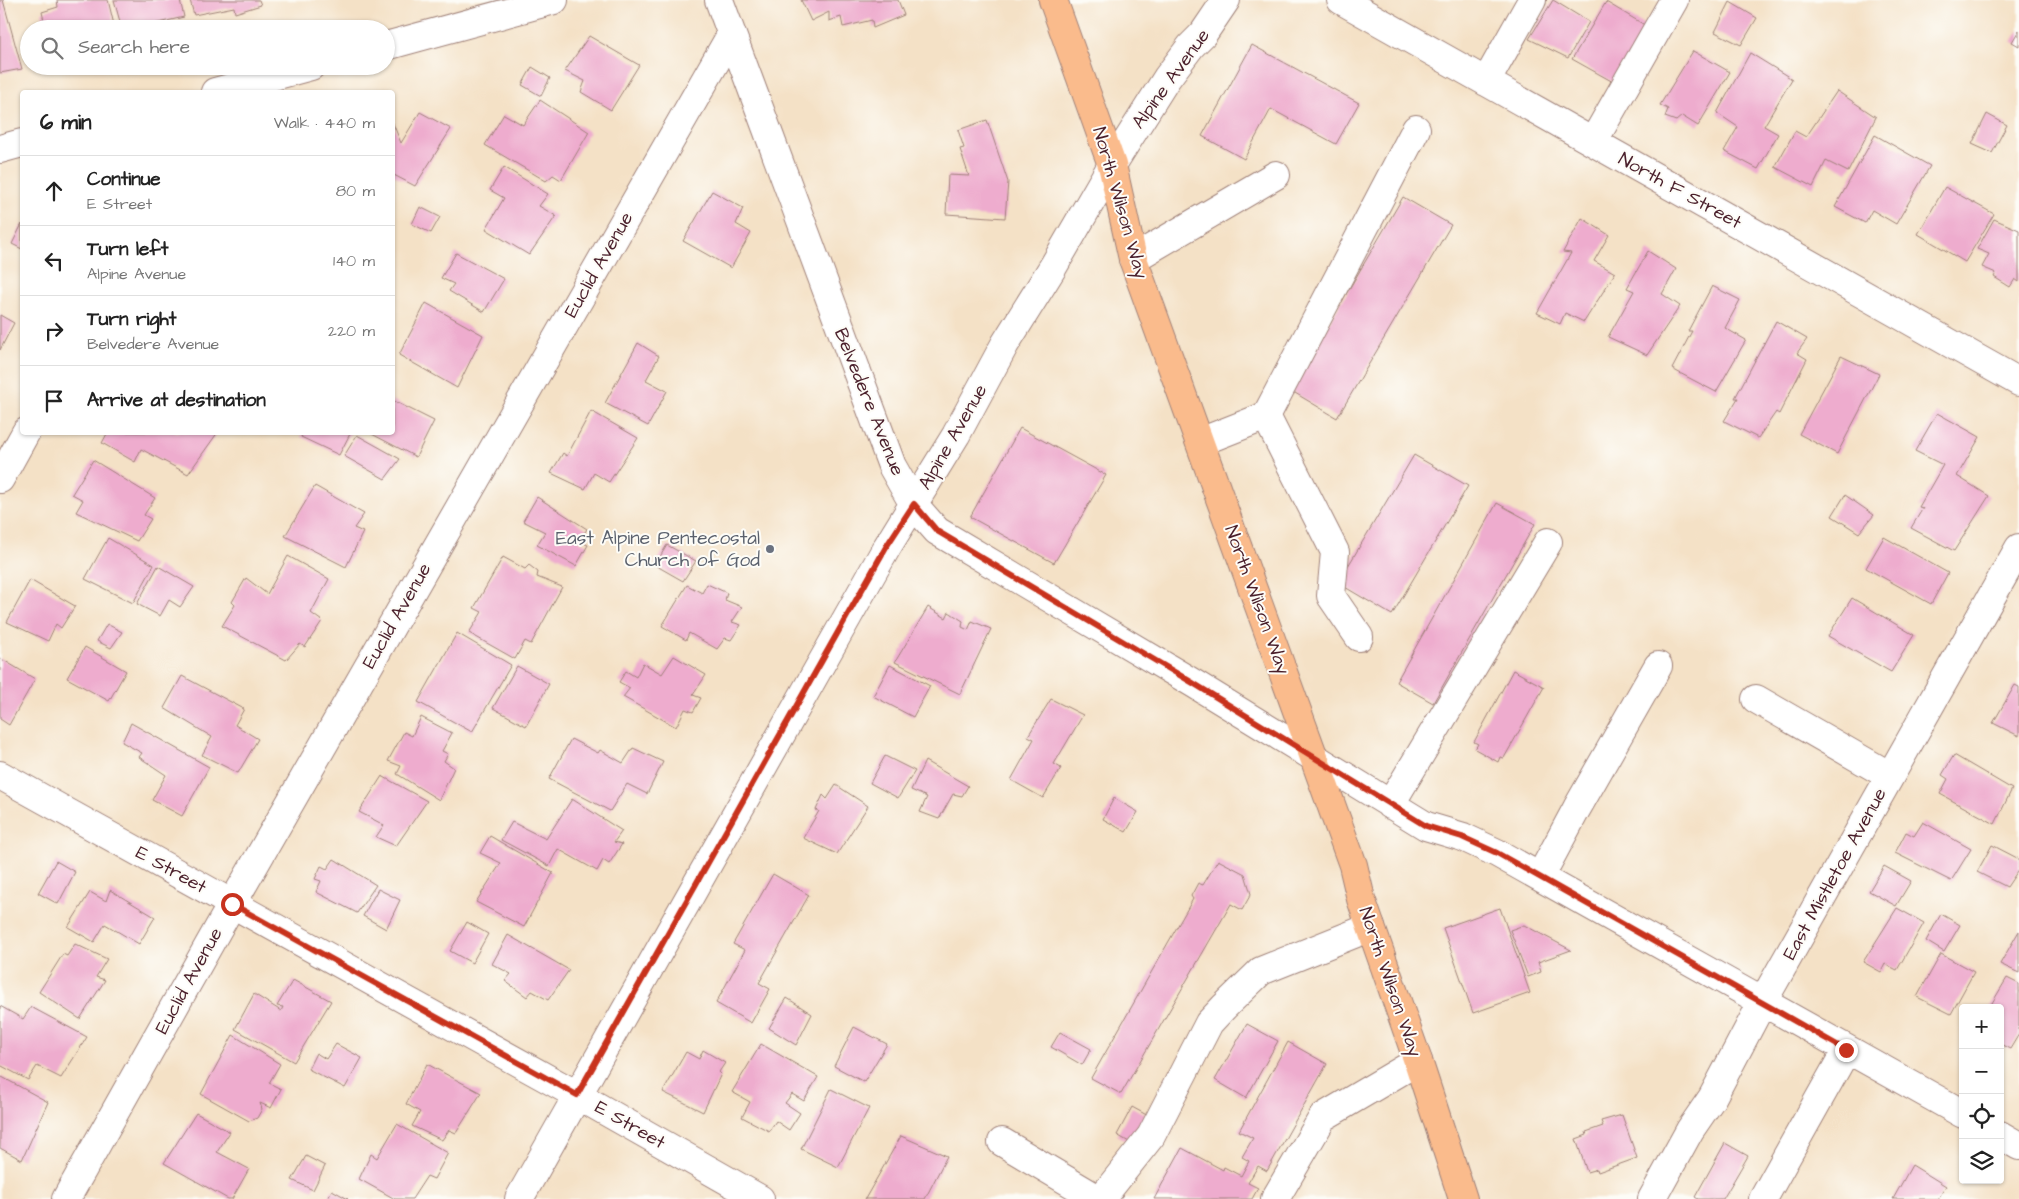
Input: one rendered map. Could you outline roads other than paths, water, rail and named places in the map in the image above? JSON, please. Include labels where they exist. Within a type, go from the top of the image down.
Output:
[{"type":"main road","name":"North Wilson Way","points":[[1053,0],[1112,165],[1133,259],[1353,865],[1361,899],[1463,1199]]},
{"type":"street","points":[[395,44],[554,0]]},
{"type":"street","name":"Belvedere Avenue","points":[[719,0],[892,466],[914,504],[937,531],[1193,683],[1426,826],[1462,837],[1497,853],[1959,1112]]},
{"type":"street","name":"Alpine Avenue","points":[[519,1199],[886,547],[956,435],[1005,344],[1053,267],[1112,165],[1167,78],[1191,46],[1203,34],[1226,0]]},
{"type":"street","name":"North F Street","points":[[1341,0],[2019,382]]},
{"type":"street","points":[[1486,82],[1532,0]]},
{"type":"street","points":[[1593,142],[1674,0]]},
{"type":"street","name":"Euclid Avenue","points":[[66,1199],[232,904],[731,35]]},
{"type":"street","points":[[222,90],[278,75]]},
{"type":"street","points":[[1200,442],[1266,416],[1416,129]]},
{"type":"street","points":[[0,149],[20,143]]},
{"type":"street","points":[[1133,259],[1276,174]]},
{"type":"street","points":[[1266,416],[1335,552],[1331,596],[1359,636]]},
{"type":"street","points":[[0,479],[24,435]]},
{"type":"street","points":[[1390,805],[1548,542]]},
{"type":"street","name":"East Mistletoe Avenue","points":[[1652,1199],[1690,1130],[1712,1098],[1762,1003],[2019,548]]},
{"type":"street","points":[[1540,877],[1658,666]]},
{"type":"street","points":[[1756,699],[1890,776]]},
{"type":"street","name":"E Street","points":[[0,775],[577,1095],[760,1199]]},
{"type":"street","points":[[1002,1142],[1099,1199],[1151,1136],[1209,1023],[1224,1007],[1261,971],[1371,927]]},
{"type":"street","points":[[1763,1199],[1846,1050]]},
{"type":"street","points":[[1275,1199],[1323,1117],[1418,1062]]},
{"type":"street","points":[[2004,1137],[2019,1146]]},
{"type":"place","name":"East Alpine Pentecostal Church of God","points":[[770,549]]}]
